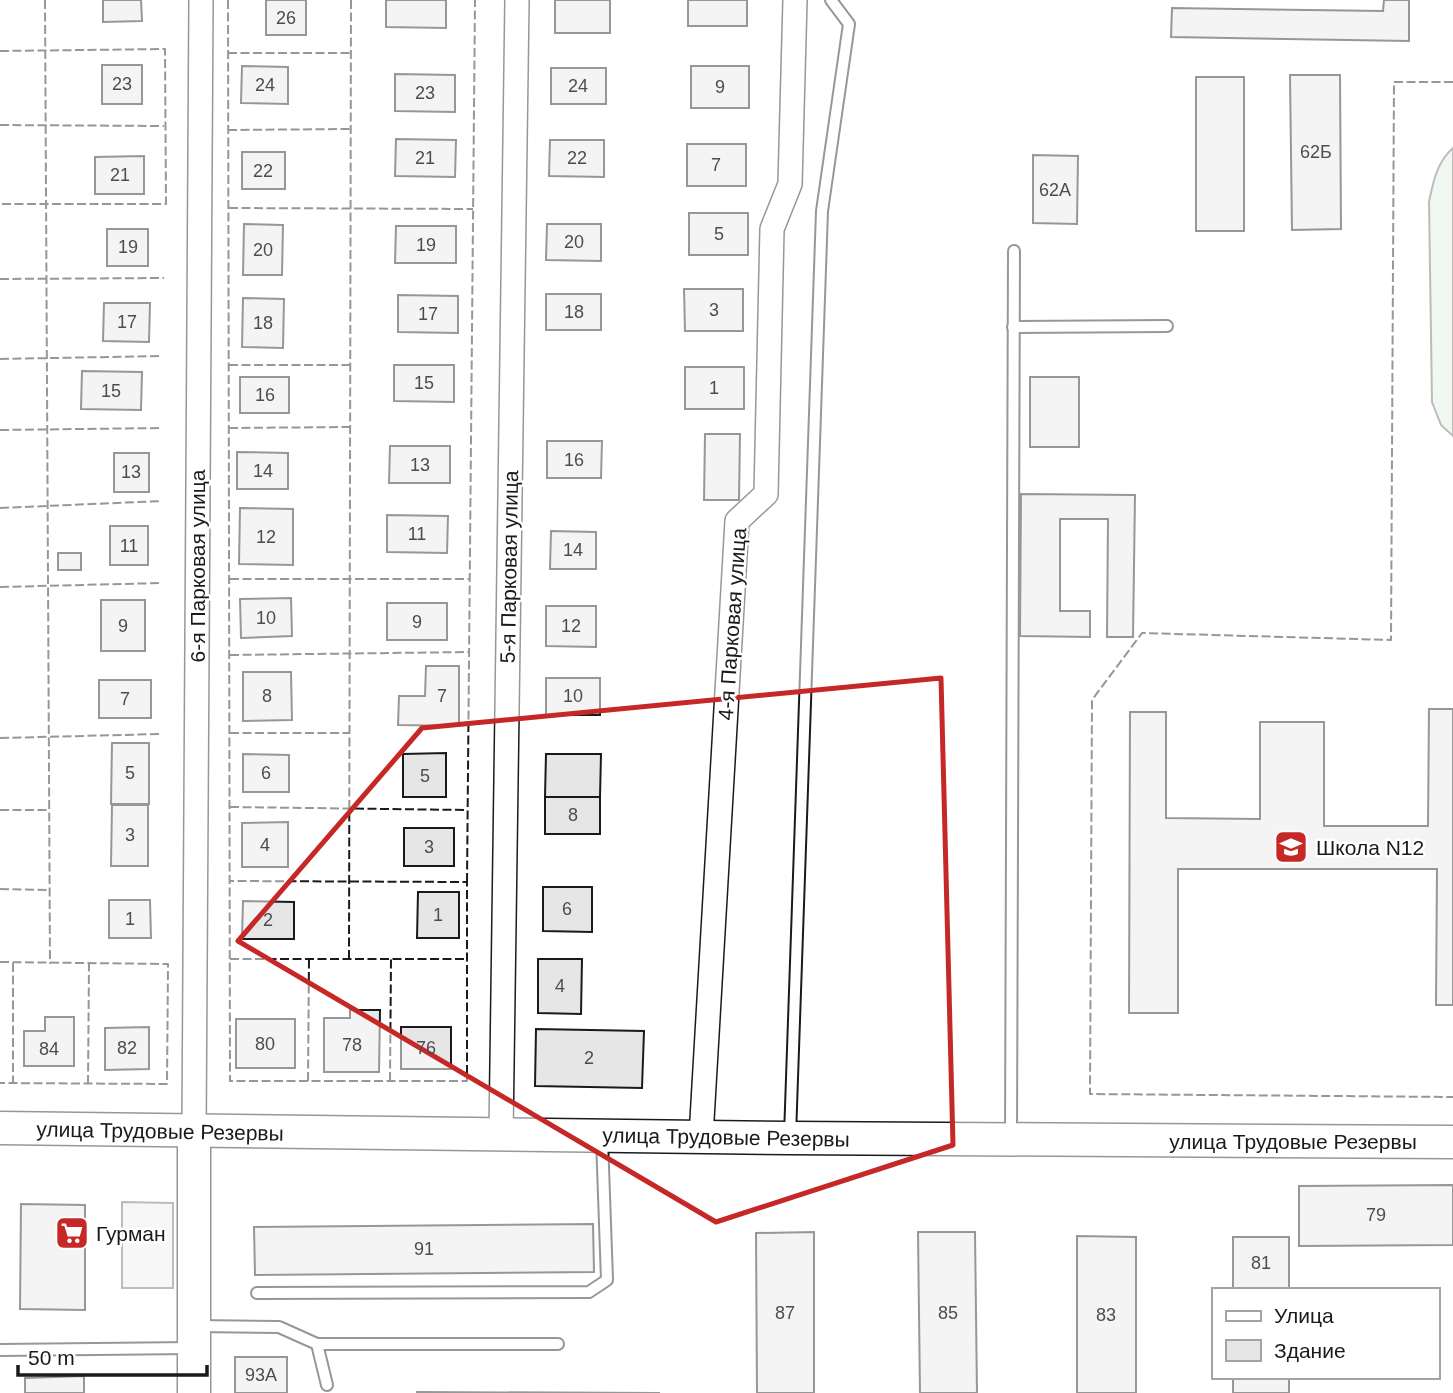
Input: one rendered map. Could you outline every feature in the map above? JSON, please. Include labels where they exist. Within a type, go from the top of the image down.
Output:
[{"type":"main road","name":"улица Трудовые Резервы","points":[[0,1128],[790,1138],[1453,1142]]},
{"type":"main road","points":[[194,1132],[194,1393]]},
{"type":"street","name":"6-я Парковая улица","points":[[194,1132],[201,0]]},
{"type":"street","name":"5-я Парковая улица","points":[[501,1135],[517,0]]},
{"type":"street","name":"4-я Парковая улица","points":[[701,1137],[737,521],[766,495],[772,229],[790,184],[795,0]]},
{"type":"lane","points":[[790,1138],[822,211],[849,24],[831,0]]},
{"type":"lane","points":[[1011,1139],[1014,251]]},
{"type":"lane","points":[[1013,327],[1167,326]]},
{"type":"lane","points":[[257,1293],[589,1292],[607,1280],[602,1136]]},
{"type":"lane","points":[[0,1350],[194,1337],[279,1327],[317,1344],[558,1344]]},
{"type":"lane","points":[[317,1344],[327,1385]]},
{"type":"highlighted area","points":[[941,678],[953,1145],[716,1222],[238,941],[422,728]]},
{"type":"green space","points":[[1453,148],[1453,436],[1441,425],[1432,402],[1429,202],[1439,166]]},
{"type":"shaded area","points":[[122,1202],[173,1203],[173,1288],[122,1288]]},
{"type":"building","points":[[103,0],[141,0],[142,21],[103,22]]},
{"type":"building","points":[[266,0],[306,0],[306,35],[266,35]]},
{"type":"building","points":[[386,0],[446,0],[446,28],[386,27]]},
{"type":"building","points":[[555,0],[610,0],[610,33],[555,33]]},
{"type":"building","points":[[688,0],[747,0],[747,26],[688,26]]},
{"type":"building","points":[[1384,0],[1409,0],[1409,41],[1171,37],[1172,8],[1383,11]]},
{"type":"building","points":[[102,65],[142,65],[142,104],[102,104]]},
{"type":"building","points":[[242,66],[288,67],[288,104],[241,103]]},
{"type":"building","points":[[691,66],[749,66],[749,108],[691,108]]},
{"type":"building","points":[[551,68],[606,68],[606,104],[551,104]]},
{"type":"building","points":[[395,74],[455,75],[455,112],[395,111]]},
{"type":"building","points":[[1290,75],[1340,75],[1341,229],[1292,230]]},
{"type":"building","points":[[1196,77],[1244,77],[1244,231],[1196,231]]},
{"type":"building","points":[[396,139],[456,140],[455,177],[395,176]]},
{"type":"building","points":[[550,140],[604,140],[604,177],[549,176]]},
{"type":"building","points":[[687,144],[746,144],[746,186],[687,186]]},
{"type":"building","points":[[242,152],[285,152],[285,189],[242,189]]},
{"type":"building","points":[[1033,155],[1078,156],[1077,224],[1033,223]]},
{"type":"building","points":[[144,156],[144,194],[95,194],[95,157]]},
{"type":"building","points":[[689,213],[748,213],[748,255],[689,255]]},
{"type":"building","points":[[244,224],[283,225],[282,275],[243,275]]},
{"type":"building","points":[[547,224],[601,224],[601,261],[546,260]]},
{"type":"building","points":[[396,226],[456,226],[456,263],[395,263]]},
{"type":"building","points":[[107,229],[148,229],[148,266],[107,266]]},
{"type":"building","points":[[684,289],[743,289],[743,331],[685,331]]},
{"type":"building","points":[[546,294],[601,294],[601,330],[546,330]]},
{"type":"building","points":[[398,295],[458,296],[458,333],[398,332]]},
{"type":"building","points":[[243,298],[284,299],[283,348],[242,347]]},
{"type":"building","points":[[104,303],[150,303],[149,342],[103,341]]},
{"type":"building","points":[[394,365],[454,365],[454,402],[394,401]]},
{"type":"building","points":[[685,367],[744,367],[744,409],[685,409]]},
{"type":"building","points":[[82,371],[142,372],[141,410],[81,409]]},
{"type":"building","points":[[240,377],[289,377],[289,413],[240,413]]},
{"type":"building","points":[[1030,377],[1079,377],[1079,447],[1030,447]]},
{"type":"building","points":[[705,434],[740,434],[739,500],[704,500]]},
{"type":"building","points":[[547,441],[602,441],[601,478],[547,478]]},
{"type":"building","points":[[390,446],[450,446],[450,483],[389,483]]},
{"type":"building","points":[[237,452],[288,453],[288,489],[237,489]]},
{"type":"building","points":[[114,453],[149,453],[149,492],[114,492]]},
{"type":"building","points":[[1021,494],[1135,495],[1133,637],[1107,637],[1108,519],[1060,519],[1060,611],[1090,611],[1090,637],[1020,636]]},
{"type":"building","points":[[240,508],[293,509],[293,565],[239,564]]},
{"type":"building","points":[[387,515],[448,516],[447,553],[387,552]]},
{"type":"building","points":[[110,526],[148,526],[148,565],[110,565]]},
{"type":"building","points":[[551,531],[596,532],[596,569],[550,569]]},
{"type":"building","points":[[58,553],[81,553],[81,570],[58,570]]},
{"type":"building","points":[[291,598],[292,636],[241,638],[240,599]]},
{"type":"building","points":[[101,600],[145,600],[145,651],[101,651]]},
{"type":"building","points":[[387,603],[447,603],[447,640],[387,640]]},
{"type":"building","points":[[546,606],[596,606],[596,647],[546,646]]},
{"type":"building","points":[[426,666],[459,666],[459,726],[398,725],[399,696],[425,696]]},
{"type":"building","points":[[243,672],[291,672],[292,720],[243,721]]},
{"type":"building","points":[[546,678],[600,678],[600,715],[546,715]]},
{"type":"building","points":[[99,680],[151,680],[151,718],[99,718]]},
{"type":"building","name":"Школа N12","points":[[1429,709],[1453,709],[1453,1005],[1436,1005],[1437,869],[1178,869],[1178,1013],[1129,1013],[1130,712],[1166,712],[1166,818],[1260,819],[1260,722],[1324,722],[1324,826],[1428,826]]},
{"type":"building","points":[[112,743],[149,743],[149,804],[111,804]]},
{"type":"building","points":[[446,753],[446,797],[403,797],[403,754]]},
{"type":"building","points":[[243,754],[289,755],[289,792],[243,792]]},
{"type":"building","points":[[546,754],[601,754],[600,797],[545,797]]},
{"type":"building","points":[[545,797],[600,797],[600,834],[545,834]]},
{"type":"building","points":[[112,805],[148,805],[148,866],[111,866]]},
{"type":"building","points":[[288,822],[288,867],[242,867],[242,823]]},
{"type":"building","points":[[404,828],[454,828],[454,866],[404,866]]},
{"type":"building","points":[[543,887],[592,887],[592,932],[543,931]]},
{"type":"building","points":[[418,892],[459,892],[459,938],[417,938]]},
{"type":"building","points":[[109,900],[150,900],[151,938],[109,938]]},
{"type":"building","points":[[243,901],[294,902],[294,939],[242,939]]},
{"type":"building","points":[[538,959],[582,959],[581,1014],[538,1013]]},
{"type":"building","points":[[350,1010],[380,1010],[379,1072],[324,1072],[324,1018],[350,1018]]},
{"type":"building","points":[[45,1017],[74,1017],[74,1066],[24,1066],[24,1031],[45,1031]]},
{"type":"building","points":[[236,1019],[295,1019],[295,1068],[236,1068]]},
{"type":"building","points":[[149,1027],[149,1069],[105,1070],[105,1028]]},
{"type":"building","points":[[401,1027],[451,1027],[451,1069],[401,1069]]},
{"type":"building","points":[[536,1029],[644,1031],[642,1088],[535,1086]]},
{"type":"building","points":[[1453,1185],[1453,1245],[1299,1246],[1299,1186]]},
{"type":"building","points":[[21,1204],[85,1205],[85,1310],[20,1309]]},
{"type":"building","points":[[593,1224],[594,1272],[255,1275],[254,1227]]},
{"type":"building","points":[[814,1232],[814,1393],[757,1393],[756,1233]]},
{"type":"building","points":[[918,1232],[975,1232],[977,1393],[920,1393]]},
{"type":"building","points":[[1077,1236],[1136,1237],[1136,1393],[1077,1393]]},
{"type":"building","points":[[1233,1237],[1289,1237],[1289,1288],[1233,1288]]},
{"type":"building","points":[[235,1357],[287,1357],[287,1393],[235,1393]]},
{"type":"building","points":[[84,1376],[84,1393],[25,1393],[25,1378]]},
{"type":"building","points":[[1233,1379],[1289,1379],[1289,1393],[1233,1393]]},
{"type":"building","points":[[417,1392],[660,1393],[417,1393]]},
{"type":"fence","points":[[45,0],[50,964]]},
{"type":"fence","points":[[228,0],[230,1081],[467,1081],[467,882],[230,881]]},
{"type":"fence","points":[[349,959],[351,0]]},
{"type":"fence","points":[[467,882],[475,0]]},
{"type":"fence","points":[[0,51],[165,49],[166,204],[0,204]]},
{"type":"fence","points":[[228,53],[351,53]]},
{"type":"fence","points":[[1453,82],[1394,82],[1391,640],[1142,633],[1092,700],[1090,1094],[1453,1097]]},
{"type":"fence","points":[[0,125],[164,126]]},
{"type":"fence","points":[[228,130],[350,129]]},
{"type":"fence","points":[[229,208],[473,209]]},
{"type":"fence","points":[[0,279],[164,278]]},
{"type":"fence","points":[[0,359],[160,356]]},
{"type":"fence","points":[[229,365],[350,365]]},
{"type":"fence","points":[[229,428],[350,427]]},
{"type":"fence","points":[[0,430],[162,428]]},
{"type":"fence","points":[[0,508],[162,501]]},
{"type":"fence","points":[[230,579],[470,579]]},
{"type":"fence","points":[[0,587],[162,583]]},
{"type":"fence","points":[[230,655],[470,652]]},
{"type":"fence","points":[[230,733],[350,733]]},
{"type":"fence","points":[[0,738],[161,734]]},
{"type":"fence","points":[[230,807],[466,810]]},
{"type":"fence","points":[[0,810],[49,810]]},
{"type":"fence","points":[[0,889],[50,890]]},
{"type":"fence","points":[[230,959],[467,959]]},
{"type":"fence","points":[[308,1081],[309,959]]},
{"type":"fence","points":[[390,1081],[391,959]]},
{"type":"fence","points":[[0,962],[168,964],[167,1084],[0,1083]]},
{"type":"fence","points":[[13,963],[13,1084]]},
{"type":"fence","points":[[88,1084],[89,964]]},
{"type":"place","name":"Школа N12","points":[[1291,847]]},
{"type":"place","name":"Гурман","points":[[72,1233]]}]
